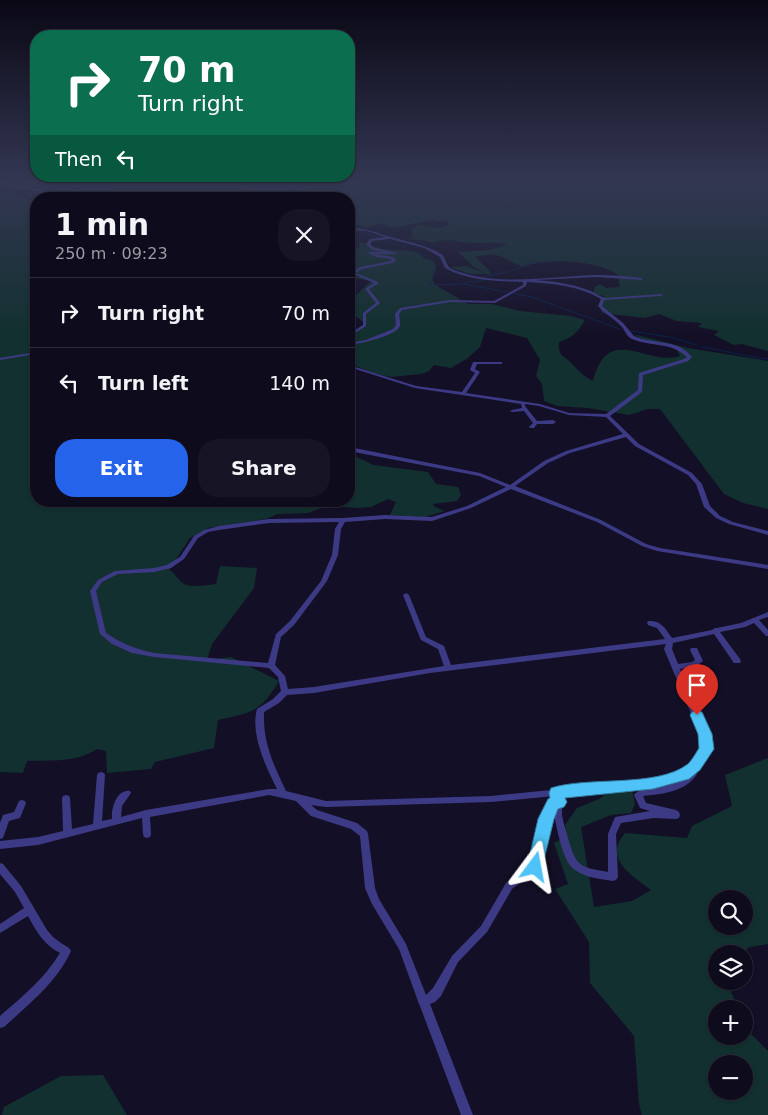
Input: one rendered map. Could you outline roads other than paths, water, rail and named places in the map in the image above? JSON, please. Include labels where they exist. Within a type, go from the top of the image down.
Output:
[{"type":"street","points":[[375,232],[430,248],[442,256],[444,265],[451,270],[482,278],[565,284],[603,299],[661,295]]},
{"type":"street","points":[[355,272],[361,268],[392,262],[394,260],[392,258],[370,253],[396,253],[373,249],[368,244],[373,240],[390,238]]},
{"type":"street","points":[[355,274],[377,283],[367,290],[378,303],[364,314],[365,325],[355,332]]},
{"type":"street","points":[[355,343],[367,341],[395,330],[398,325],[397,314],[405,308],[454,301],[495,302],[525,285],[525,280],[569,277],[627,277],[641,279]]},
{"type":"street","points":[[355,368],[414,387],[524,406],[540,405],[569,414],[606,416],[640,391],[641,374],[686,360],[690,357],[680,349],[637,340],[629,335],[624,327],[611,318],[600,306],[603,299]]},
{"type":"street","points":[[0,359],[30,354]]},
{"type":"street","points":[[463,394],[478,372],[472,370],[476,362],[498,363],[485,358]]},
{"type":"street","points":[[512,410],[524,406]]},
{"type":"street","points":[[524,406],[534,426],[554,422]]},
{"type":"street","points":[[606,416],[646,451],[690,474],[699,484],[707,506],[718,516],[731,523],[768,533]]},
{"type":"street","points":[[285,692],[281,676],[271,666],[154,656],[135,651],[114,642],[103,634],[93,591],[100,581],[117,572],[154,570],[169,567],[182,558],[196,537],[206,531],[269,521],[343,520],[385,516],[432,519],[470,507],[510,487],[540,464],[568,452],[626,435]]},
{"type":"street","points":[[355,450],[476,474],[600,522],[652,548],[768,568]]},
{"type":"street","points":[[271,666],[278,636],[292,623],[324,580],[335,555],[338,529],[343,520]]},
{"type":"street","points":[[406,595],[423,638],[441,648],[448,668]]},
{"type":"street","points":[[282,793],[262,747],[260,711],[276,701],[285,692],[314,690],[448,668],[670,640],[756,621],[768,614]]},
{"type":"street","points":[[756,621],[768,634]]},
{"type":"street","points":[[0,845],[38,841],[146,814],[257,793],[282,793],[319,803],[341,804],[558,798],[672,779],[690,770],[705,753],[706,740],[668,649],[670,640],[662,627],[650,623]]},
{"type":"street","points":[[715,630],[737,661]]},
{"type":"street","points":[[675,667],[694,664],[699,661],[694,650]]},
{"type":"street","points":[[558,798],[558,816],[569,856],[577,867],[587,872],[613,877],[612,834],[618,820],[654,814],[676,815],[643,806],[638,795],[672,788],[692,778],[693,774],[690,770]]},
{"type":"street","points":[[96,826],[101,775]]},
{"type":"street","points":[[116,821],[115,811],[118,803],[127,793]]},
{"type":"street","points":[[66,798],[68,834]]},
{"type":"street","points":[[298,798],[314,813],[354,826],[364,834],[370,888],[375,901],[403,947],[466,1115]]},
{"type":"street","points":[[423,1002],[431,998],[455,960],[484,929],[509,886],[524,875],[528,867],[535,867],[546,819],[558,798]]},
{"type":"street","points":[[0,835],[6,818],[17,815],[22,803]]},
{"type":"street","points":[[146,814],[147,834]]},
{"type":"street","points":[[0,867],[17,888],[38,925],[58,948],[66,951],[41,985],[0,1024]]},
{"type":"street","points":[[0,929],[29,910]]},
{"type":"waterway","points":[[362,232],[380,238]]},
{"type":"waterway","points":[[383,240],[430,258],[436,265],[433,271],[433,278],[430,281],[431,285],[464,284]]},
{"type":"waterway","points":[[484,277],[515,270],[529,263],[543,262],[554,258]]},
{"type":"waterway","points":[[464,284],[466,282],[483,281],[484,279]]},
{"type":"waterway","points":[[464,284],[507,292]]},
{"type":"waterway","points":[[513,293],[531,297],[620,329]]},
{"type":"waterway","points":[[631,331],[669,337],[697,345]]},
{"type":"waterway","points":[[701,347],[768,359]]}]
